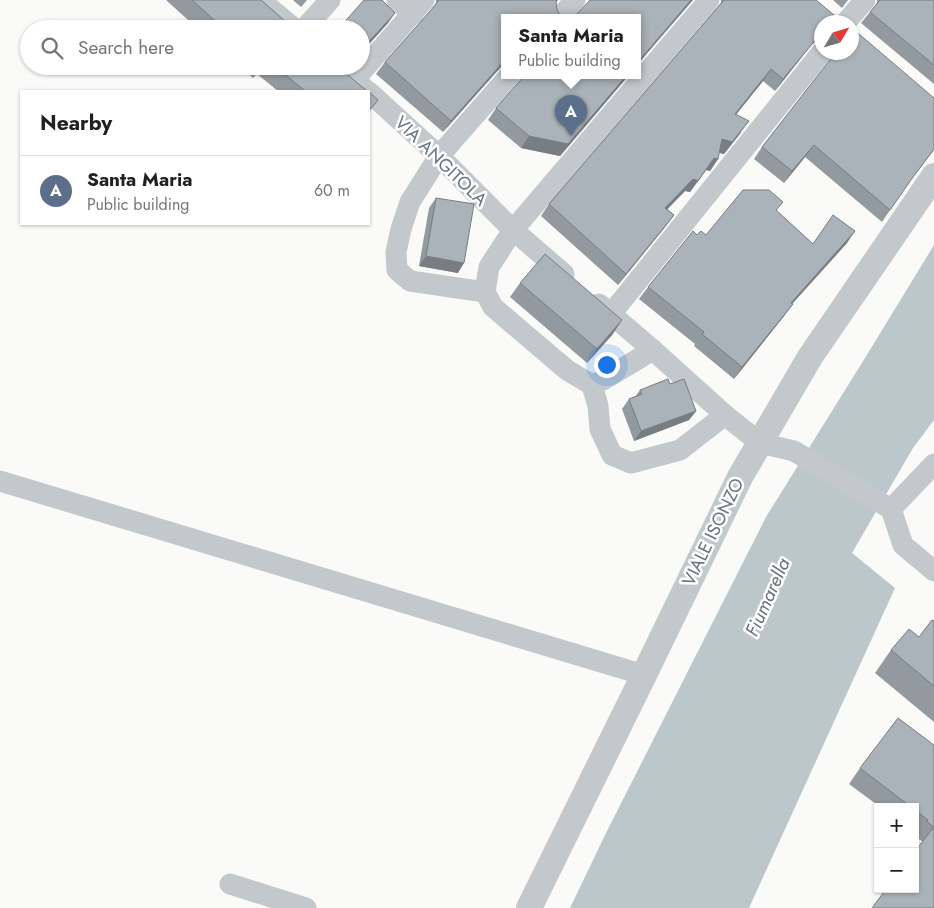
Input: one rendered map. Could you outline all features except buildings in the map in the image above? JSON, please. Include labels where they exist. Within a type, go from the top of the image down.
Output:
[{"type":"street","points":[[260,0],[284,20]]},
{"type":"street","points":[[312,20],[330,0]]},
{"type":"street","points":[[370,67],[419,7],[397,0]]},
{"type":"street","points":[[563,14],[575,0]]},
{"type":"street","points":[[709,0],[513,230],[489,267],[485,292],[493,307],[567,370],[592,385],[598,406],[600,429],[612,455],[631,463],[680,450],[725,415]]},
{"type":"street","points":[[853,15],[865,0]]},
{"type":"street","points":[[611,314],[816,60]]},
{"type":"street","points":[[485,292],[410,281],[397,270],[396,252],[410,202],[440,156],[507,79]]},
{"type":"street","name":"VIA ANGITOLA","points":[[370,93],[440,156],[513,230],[653,350],[725,415],[760,443]]},
{"type":"street","name":"VIALE ISONZO","points":[[529,908],[740,477],[810,357],[934,176]]},
{"type":"street","points":[[592,385],[653,350]]},
{"type":"street","points":[[760,443],[794,451],[891,509],[904,545],[934,571]]},
{"type":"street","points":[[891,509],[934,464]]},
{"type":"street","points":[[0,481],[644,675]]},
{"type":"street","points":[[230,884],[306,908]]},
{"type":"water","name":"Fiumarella","points":[[934,245],[934,420],[913,448],[852,553],[895,588],[749,908],[570,908],[766,517]]},
{"type":"place","name":"Santa Maria","points":[[571,136]]}]
